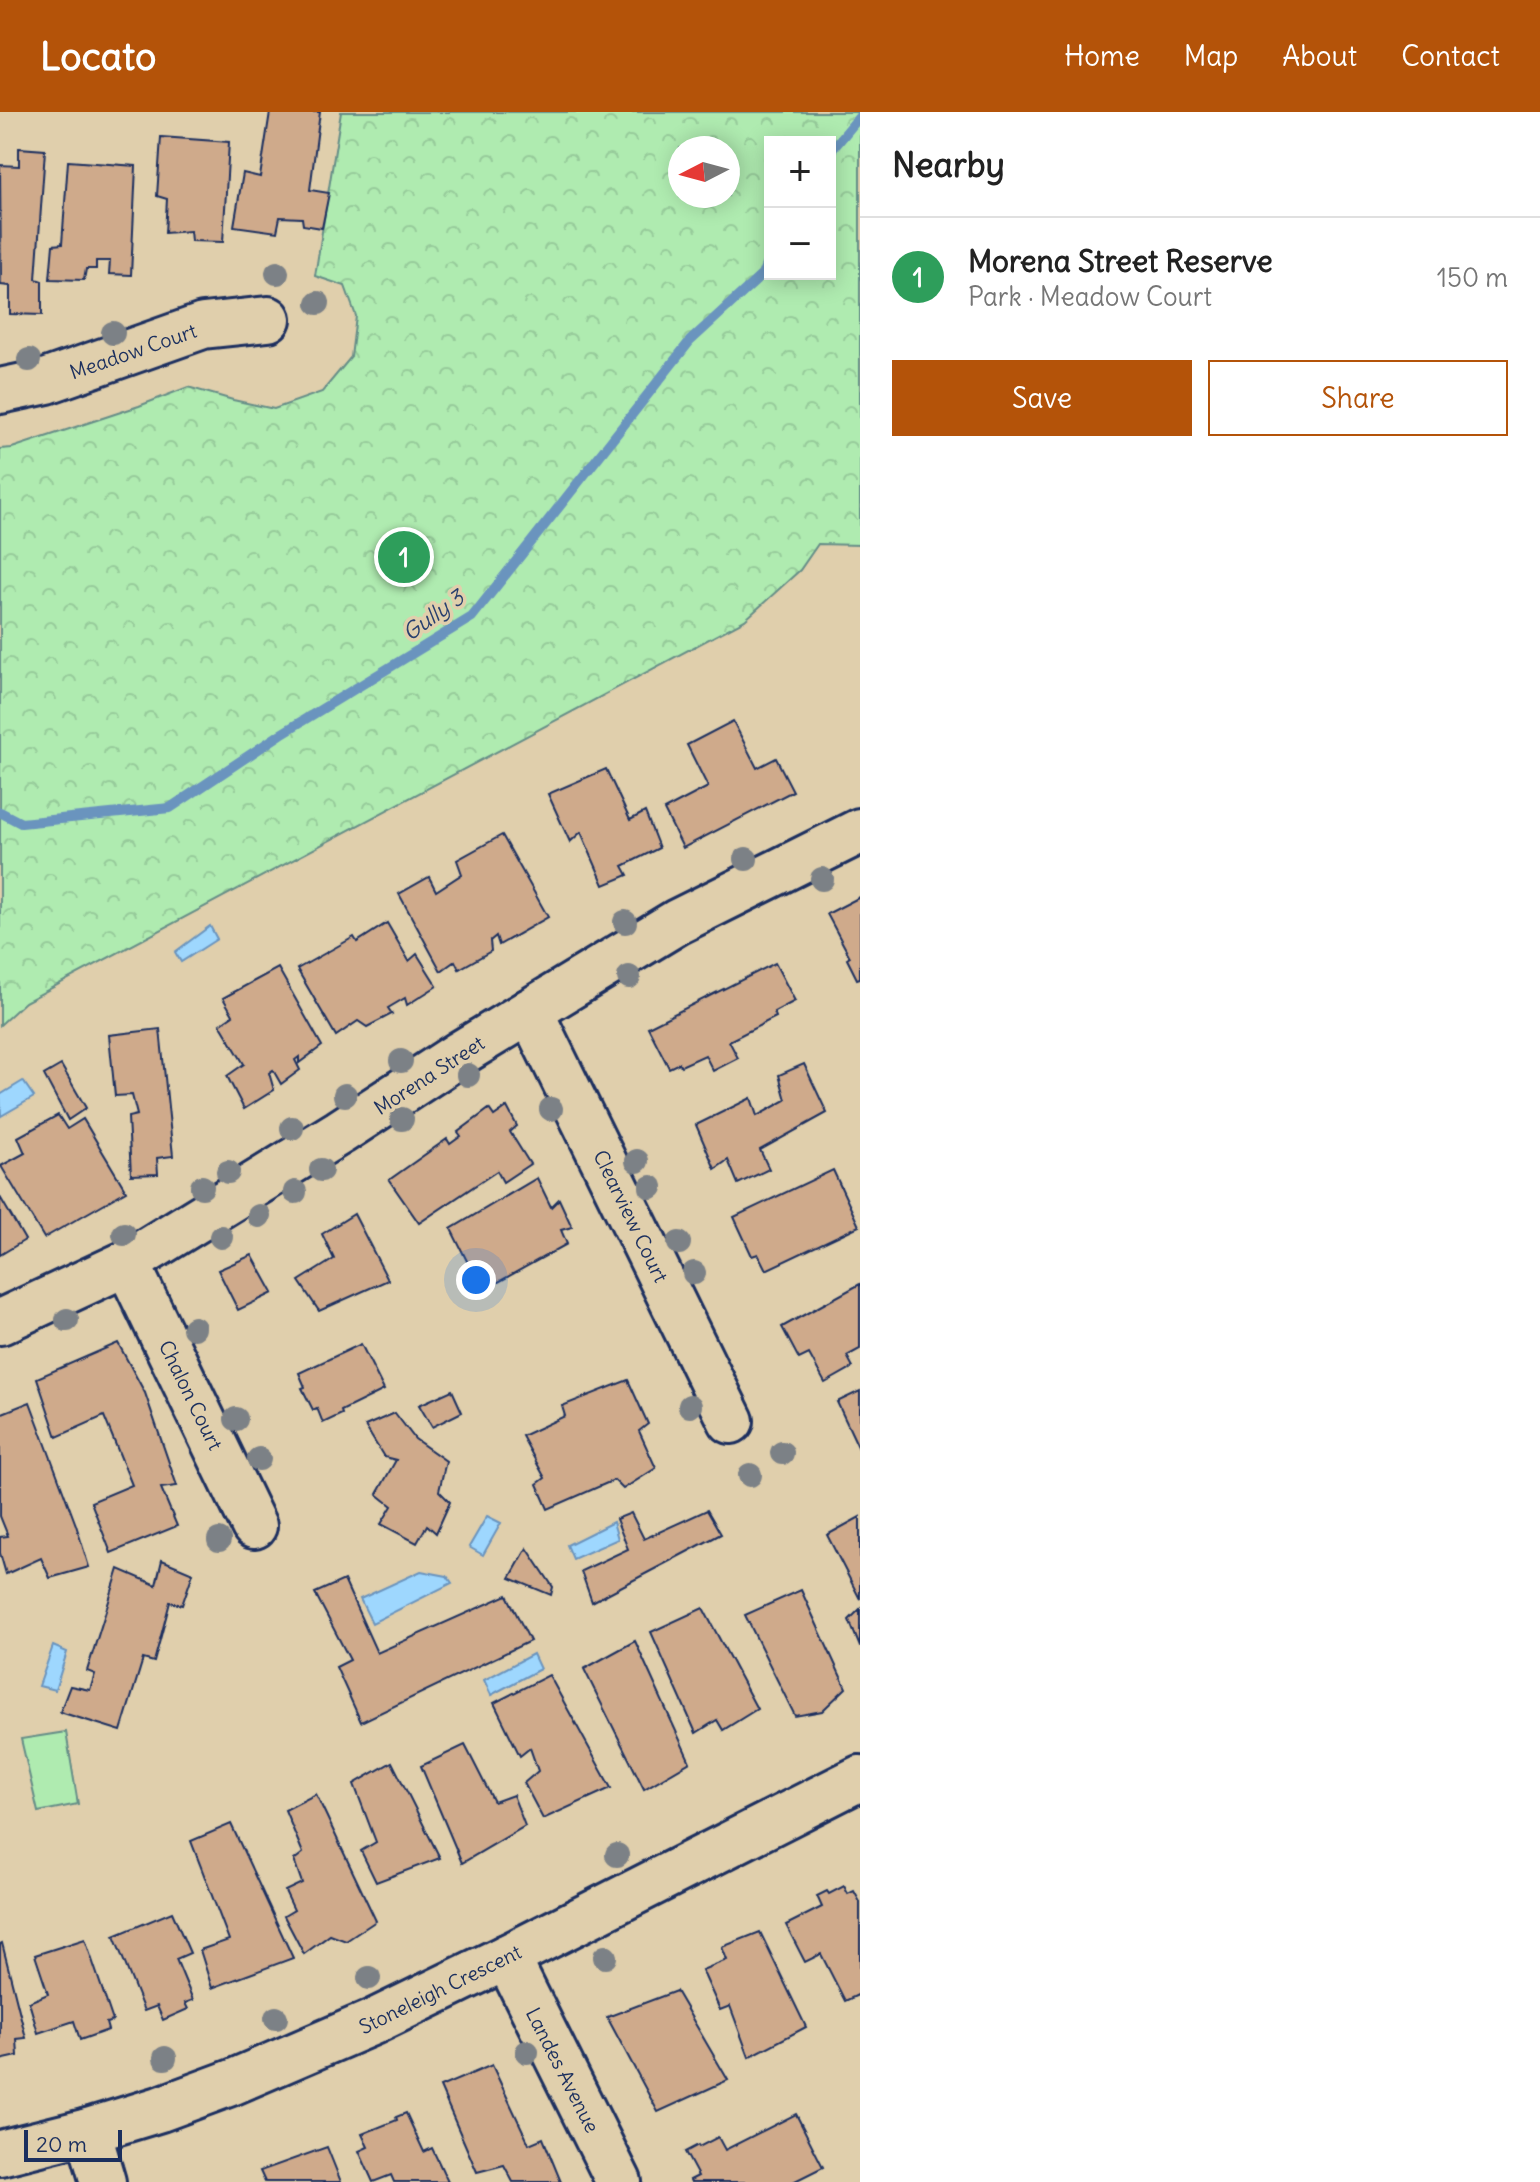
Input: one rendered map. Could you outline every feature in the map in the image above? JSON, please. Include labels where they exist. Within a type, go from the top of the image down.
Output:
[{"type":"street","name":"Meadow Court","points":[[0,391],[47,381],[203,326],[268,319]]},
{"type":"street","name":"Morena Street","points":[[0,1322],[127,1263],[340,1132],[461,1053],[677,922],[860,831]]},
{"type":"street","name":"Clearview Court","points":[[530,1011],[731,1421]]},
{"type":"street","name":"Chalon Court","points":[[127,1263],[254,1526]]},
{"type":"street","name":"Stoneleigh Crescent","points":[[0,2153],[160,2109],[233,2082],[373,2022],[860,1778]]},
{"type":"street","name":"Landes Avenue","points":[[507,1957],[619,2182]]},
{"type":"street","points":[[88,2131],[103,2182]]},
{"type":"green space","points":[[341,112],[860,112],[860,545],[818,544],[800,570],[745,620],[25,1002],[0,1025],[0,449],[12,448],[188,387],[274,409],[322,392],[351,357],[356,316],[345,286],[315,276]]},
{"type":"green space","points":[[66,1732],[78,1804],[38,1812],[21,1739]]},
{"type":"water","points":[[210,926],[217,939],[181,962],[175,952]]},
{"type":"water","points":[[23,1081],[34,1097],[1,1116],[0,1095]]},
{"type":"water","points":[[487,1516],[501,1523],[483,1555],[469,1547]]},
{"type":"water","points":[[613,1522],[618,1539],[573,1559],[567,1545]]},
{"type":"water","points":[[421,1571],[447,1576],[452,1583],[372,1623],[360,1599]]},
{"type":"water","points":[[53,1646],[67,1652],[55,1690],[39,1686]]},
{"type":"water","points":[[533,1654],[540,1669],[491,1695],[484,1680]]},
{"type":"building","points":[[270,112],[320,112],[310,190],[329,193],[322,228],[303,225],[302,218],[280,217],[277,232],[234,226],[243,173],[260,177]]},
{"type":"building","points":[[161,137],[229,142],[223,242],[191,241],[190,231],[165,233],[167,199],[157,196]]},
{"type":"building","points":[[19,148],[45,150],[36,279],[42,281],[42,315],[10,314],[10,286],[1,285],[0,165],[19,166]]},
{"type":"building","points":[[68,161],[136,166],[131,275],[109,274],[110,261],[96,261],[96,269],[86,269],[84,280],[50,279],[53,245],[62,244]]},
{"type":"building","points":[[733,721],[757,768],[776,758],[793,791],[683,848],[664,810],[708,787],[687,745]]},
{"type":"building","points":[[606,769],[630,820],[645,812],[659,848],[623,866],[628,875],[604,885],[581,832],[570,842],[548,794]]},
{"type":"building","points":[[502,835],[548,917],[499,945],[496,936],[490,941],[491,951],[459,969],[455,961],[441,971],[399,894],[429,877],[436,891],[462,874],[457,860]]},
{"type":"building","points":[[860,897],[860,978],[857,979],[847,959],[850,957],[827,914]]},
{"type":"building","points":[[387,923],[409,961],[417,954],[437,986],[407,1005],[405,998],[388,1008],[392,1014],[367,1027],[358,1021],[336,1036],[297,969],[354,937],[357,942]]},
{"type":"building","points":[[775,963],[795,1001],[774,1012],[776,1017],[729,1041],[738,1058],[713,1071],[705,1055],[669,1068],[648,1027]]},
{"type":"building","points":[[278,968],[322,1046],[299,1063],[299,1057],[295,1060],[300,1070],[281,1084],[273,1070],[269,1073],[274,1090],[244,1109],[227,1076],[244,1064],[220,1024],[233,1015],[223,998]]},
{"type":"building","points":[[160,1029],[173,1156],[157,1158],[158,1174],[131,1175],[128,1117],[137,1115],[132,1095],[115,1096],[109,1035]]},
{"type":"building","points":[[804,1064],[827,1113],[760,1150],[769,1169],[738,1184],[728,1160],[715,1169],[696,1125],[751,1098],[757,1116],[786,1100],[779,1075]]},
{"type":"building","points":[[61,1065],[86,1108],[68,1120],[44,1075]]},
{"type":"building","points":[[507,1107],[517,1126],[510,1132],[530,1164],[503,1182],[497,1171],[419,1223],[389,1180],[447,1139],[450,1144],[461,1136],[458,1132],[489,1109],[494,1116]]},
{"type":"building","points":[[58,1115],[67,1129],[83,1119],[126,1191],[44,1238],[1,1166],[25,1153],[18,1137]]},
{"type":"building","points":[[833,1170],[859,1226],[766,1270],[758,1254],[752,1256],[734,1217]]},
{"type":"building","points":[[537,1178],[551,1207],[559,1199],[572,1227],[561,1230],[567,1244],[482,1291],[451,1229]]},
{"type":"building","points":[[0,1197],[25,1240],[0,1255]]},
{"type":"building","points":[[354,1214],[388,1280],[319,1311],[299,1281],[334,1259],[322,1234]]},
{"type":"building","points":[[252,1255],[273,1293],[238,1310],[218,1270]]},
{"type":"building","points":[[860,1284],[860,1349],[847,1356],[853,1367],[825,1383],[809,1354],[799,1359],[782,1327]]},
{"type":"building","points":[[118,1343],[145,1393],[177,1486],[161,1488],[177,1526],[111,1553],[91,1502],[132,1485],[104,1416],[57,1437],[37,1378]]},
{"type":"building","points":[[361,1344],[384,1390],[323,1423],[317,1408],[313,1410],[302,1388],[305,1387],[299,1373]]},
{"type":"building","points":[[628,1380],[648,1424],[639,1431],[656,1468],[623,1489],[614,1480],[548,1509],[537,1484],[545,1478],[522,1436],[565,1416],[562,1406]]},
{"type":"building","points":[[452,1390],[462,1412],[432,1427],[419,1405]]},
{"type":"building","points":[[860,1391],[860,1451],[837,1402]]},
{"type":"building","points":[[30,1402],[89,1567],[50,1578],[41,1558],[6,1574],[0,1553],[0,1537],[8,1536],[0,1516],[0,1414]]},
{"type":"building","points":[[395,1413],[415,1439],[446,1461],[439,1491],[450,1502],[436,1533],[427,1525],[417,1543],[381,1524],[392,1506],[377,1494],[396,1460],[384,1457],[365,1426]]},
{"type":"building","points":[[707,1510],[721,1534],[592,1602],[581,1571],[628,1549],[616,1519],[631,1513],[644,1539]]},
{"type":"building","points":[[860,1517],[860,1599],[827,1535]]},
{"type":"building","points":[[527,1548],[553,1587],[551,1595],[510,1578]]},
{"type":"building","points":[[162,1560],[193,1573],[182,1605],[170,1602],[154,1662],[143,1659],[121,1731],[60,1712],[70,1686],[90,1690],[95,1674],[87,1671],[119,1569],[156,1585]]},
{"type":"building","points":[[344,1580],[377,1653],[507,1595],[530,1641],[361,1722],[336,1667],[350,1660],[315,1593]]},
{"type":"building","points":[[801,1590],[846,1688],[822,1711],[795,1716],[745,1615]]},
{"type":"building","points":[[703,1608],[757,1709],[723,1730],[717,1720],[696,1733],[651,1632]]},
{"type":"building","points":[[860,1609],[860,1647],[849,1620]]},
{"type":"building","points":[[635,1641],[690,1762],[644,1789],[584,1669]]},
{"type":"building","points":[[549,1675],[611,1788],[543,1819],[524,1783],[538,1771],[530,1748],[520,1756],[494,1703]]},
{"type":"building","points":[[465,1745],[494,1802],[513,1795],[525,1826],[462,1863],[421,1766]]},
{"type":"building","points":[[392,1762],[440,1858],[376,1882],[361,1851],[376,1842],[354,1784]]},
{"type":"building","points":[[316,1794],[376,1921],[346,1941],[330,1935],[304,1954],[284,1916],[294,1910],[285,1891],[302,1883],[294,1860],[303,1853],[285,1810]]},
{"type":"building","points":[[231,1824],[293,1958],[212,1988],[200,1950],[229,1940],[191,1841]]},
{"type":"building","points":[[844,1886],[848,1894],[854,1891],[860,1902],[860,1994],[845,2001],[821,1954],[805,1962],[786,1925],[822,1907],[817,1896]]},
{"type":"building","points":[[172,1912],[190,1953],[176,1959],[193,2000],[185,2003],[188,2009],[163,2020],[157,2006],[144,2011],[114,1936]]},
{"type":"building","points":[[760,1932],[806,2027],[749,2057],[730,2006],[720,2010],[702,1970],[727,1960],[722,1947]]},
{"type":"building","points":[[85,1939],[113,2021],[106,2023],[108,2030],[80,2040],[74,2021],[38,2033],[29,2002],[48,1994],[35,1955]]},
{"type":"building","points":[[0,1944],[26,2038],[17,2039],[18,2056],[0,2060]]},
{"type":"building","points":[[676,1991],[728,2080],[658,2112],[607,2017]]},
{"type":"building","points":[[492,2065],[529,2144],[543,2138],[561,2182],[513,2182],[504,2165],[477,2172],[440,2087]]},
{"type":"building","points":[[406,2113],[424,2152],[432,2148],[448,2182],[394,2182],[391,2175],[373,2182],[359,2151],[368,2147],[362,2134],[397,2120],[396,2117]]},
{"type":"building","points":[[796,2114],[823,2167],[793,2182],[691,2182],[698,2176],[685,2152],[718,2137],[725,2150]]},
{"type":"building","points":[[327,2147],[341,2182],[265,2182],[260,2171]]},
{"type":"waterway","name":"Gully 3","points":[[836,145],[860,116]]},
{"type":"waterway","name":"Gully 3","points":[[0,812],[21,823],[170,808],[281,734],[472,617],[690,341],[764,270]]},
{"type":"place","name":"Morena Street Reserve","points":[[404,557]]}]
